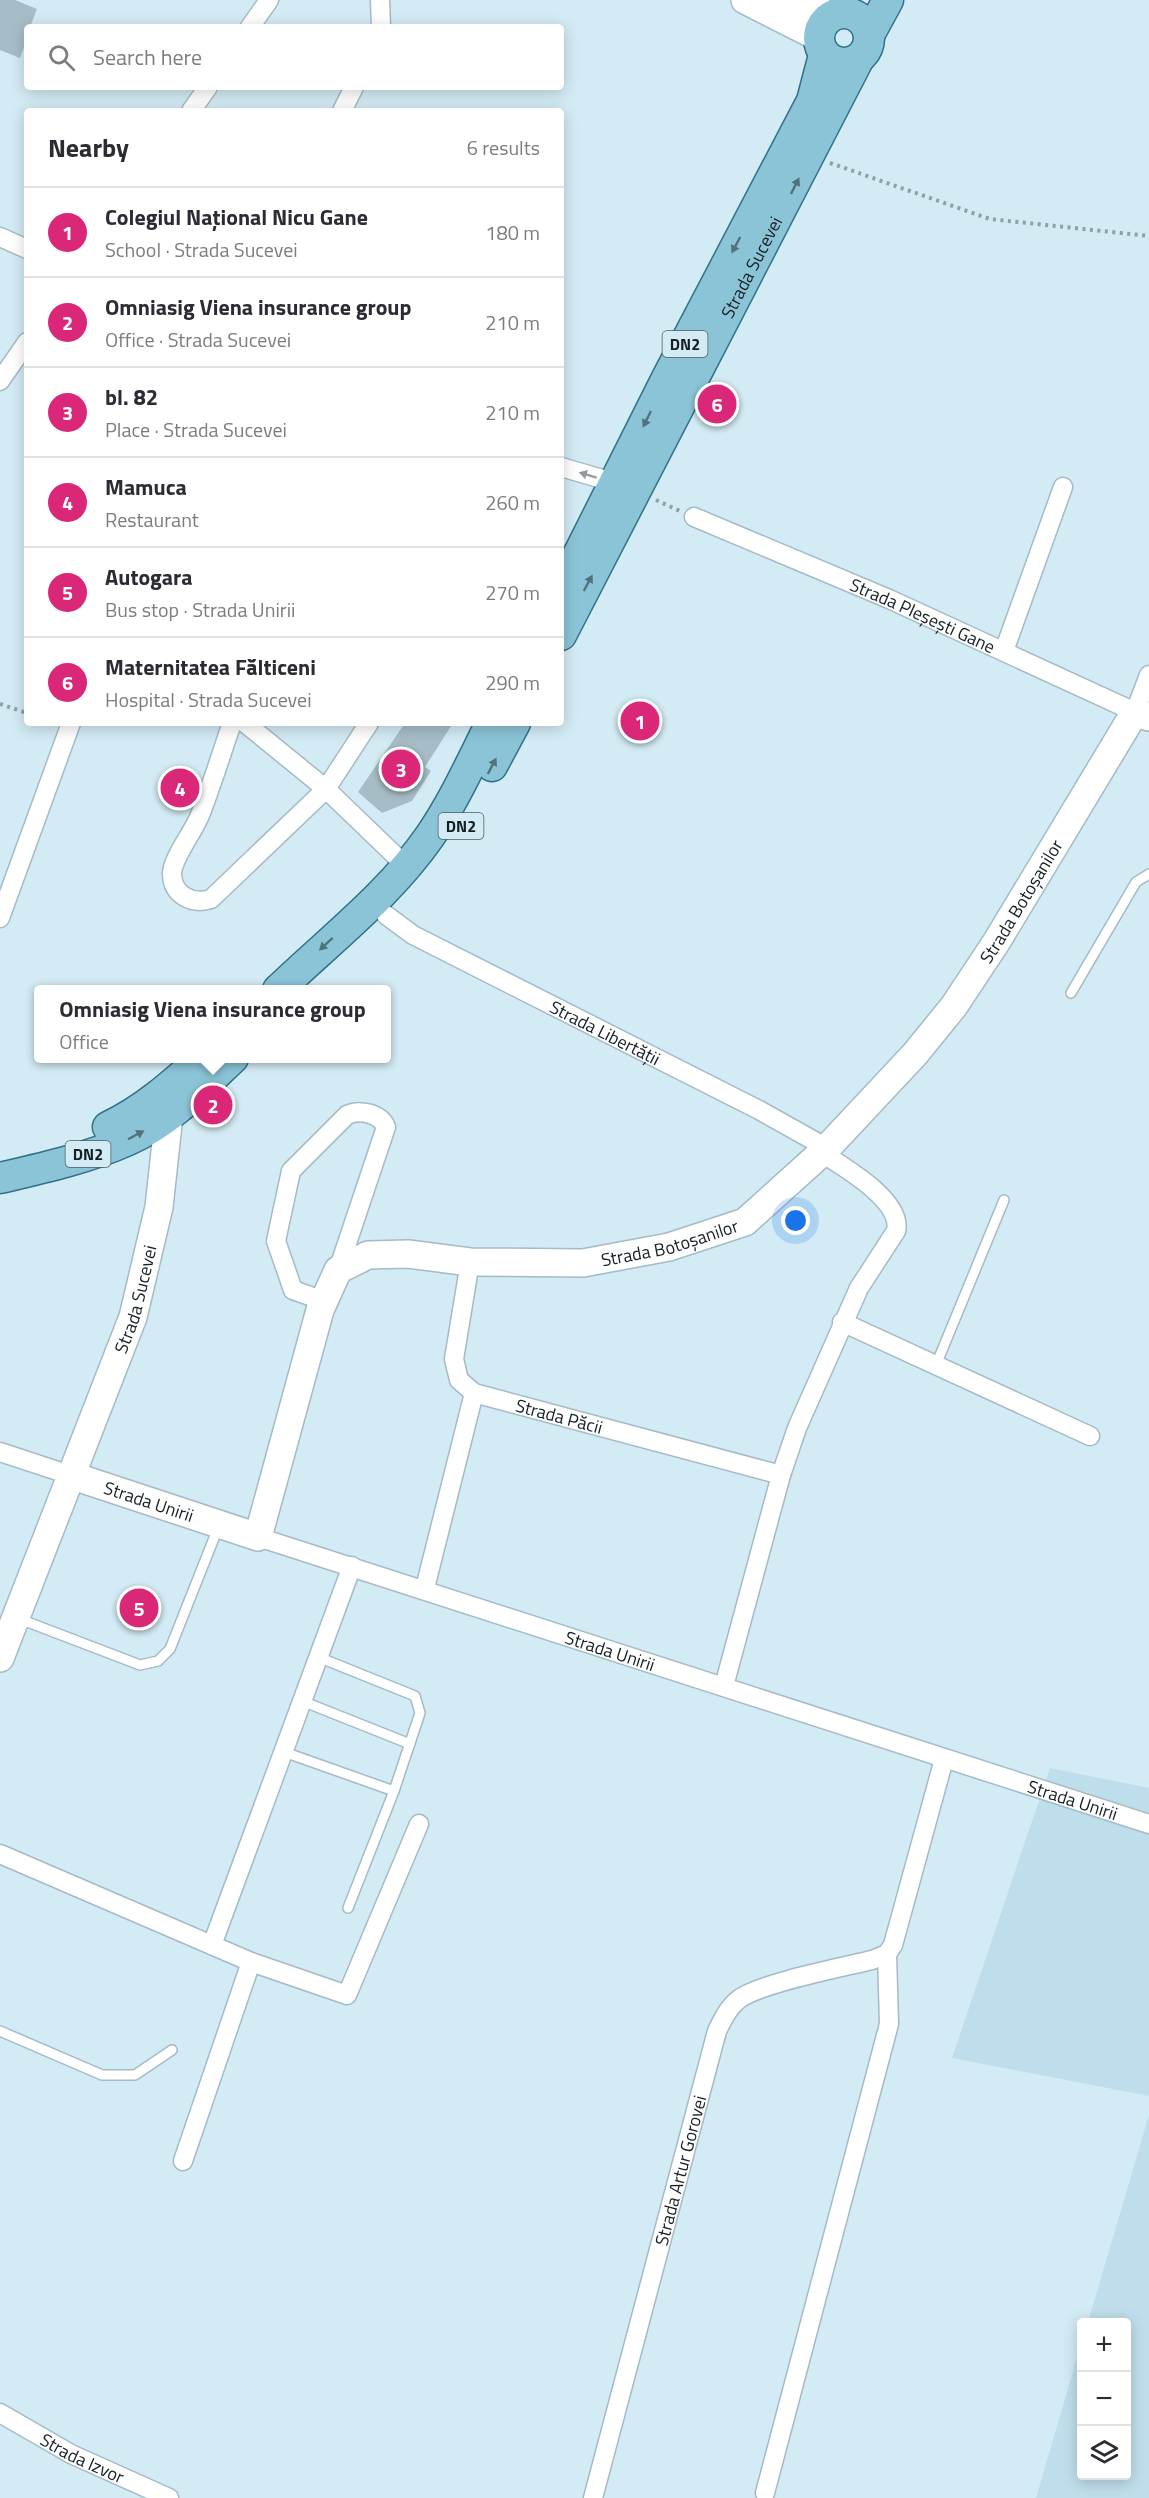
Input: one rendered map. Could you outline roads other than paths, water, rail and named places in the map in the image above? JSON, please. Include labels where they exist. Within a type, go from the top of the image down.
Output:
[{"type":"main road","name":"Strada Sucevei","points":[[678,384],[888,0]]},
{"type":"main road","points":[[860,19],[863,47],[840,64],[834,24],[860,19]]},
{"type":"main road","name":"Strada Sucevei","points":[[564,627],[626,487],[678,384],[812,101],[834,24]]},
{"type":"main road","name":"Strada Sucevei","points":[[564,584],[626,487]]},
{"type":"main road","name":"DN2","points":[[283,985],[406,866],[444,815],[489,726]]},
{"type":"main road","name":"DN2","points":[[312,985],[386,915],[419,880],[462,824],[513,726]]},
{"type":"main road","name":"DN2","points":[[0,1178],[79,1157],[128,1140],[166,1104],[199,1063]]},
{"type":"main road","name":"DN2","points":[[0,1161],[80,1140],[166,1104],[227,1063]]},
{"type":"street","points":[[252,24],[269,0]]},
{"type":"street","points":[[380,0],[381,24]]},
{"type":"street","points":[[745,0],[834,24]]},
{"type":"street","points":[[771,0],[834,24]]},
{"type":"street","points":[[193,108],[206,90]]},
{"type":"street","points":[[344,108],[352,90]]},
{"type":"street","points":[[0,237],[24,248]]},
{"type":"street","points":[[0,381],[24,346]]},
{"type":"street","points":[[564,468],[626,487]]},
{"type":"street","points":[[1004,651],[1063,487]]},
{"type":"street","name":"Strada Pleșești Gane","points":[[694,517],[1004,651],[1142,715]]},
{"type":"street","points":[[1142,715],[1149,675]]},
{"type":"street","name":"Strada Botoșanilor","points":[[338,1270],[368,1255],[408,1254],[470,1262],[583,1263],[641,1253],[706,1236],[745,1222],[825,1151],[915,1054],[954,1006],[1142,715]]},
{"type":"street","points":[[0,918],[70,726]]},
{"type":"street","points":[[231,726],[200,817],[172,869],[174,884],[184,897],[197,901],[211,899],[326,789],[367,726]]},
{"type":"street","points":[[248,726],[326,789],[406,866]]},
{"type":"street","name":"Strada Libertății","points":[[386,915],[413,935],[759,1110],[825,1151]]},
{"type":"street","name":"Strada Sucevei","points":[[2,1648],[17,1618],[133,1317],[159,1207],[166,1104]]},
{"type":"street","points":[[258,1537],[324,1301],[338,1270],[386,1127],[378,1117],[357,1112],[347,1115],[291,1171],[276,1240],[293,1290],[324,1301]]},
{"type":"street","points":[[724,1686],[781,1475],[842,1322],[859,1288],[896,1232],[898,1222],[894,1212],[883,1198],[825,1151]]},
{"type":"street","points":[[425,1588],[474,1393],[459,1380],[454,1359],[470,1262]]},
{"type":"street","points":[[842,1322],[1090,1436]]},
{"type":"street","name":"Strada Păcii","points":[[474,1393],[781,1475]]},
{"type":"street","points":[[0,1452],[73,1476]]},
{"type":"street","name":"Strada Unirii","points":[[73,1476],[1149,1824]]},
{"type":"street","points":[[212,1945],[352,1566]]},
{"type":"street","points":[[765,2493],[889,2024],[887,1954],[893,1944],[944,1759]]},
{"type":"street","points":[[0,1854],[251,1962],[347,1995],[419,1824]]},
{"type":"street","name":"Strada Artur Gorovei","points":[[593,2498],[714,2042],[726,2013],[739,1998],[757,1990],[887,1954]]},
{"type":"street","points":[[183,2161],[251,1962]]},
{"type":"street","name":"Strada Izvor","points":[[0,2413],[71,2454],[169,2498]]},
{"type":"lane","points":[[1071,993],[1136,882],[1149,874]]},
{"type":"lane","points":[[936,1365],[1004,1200]]},
{"type":"lane","points":[[17,1618],[140,1665],[158,1661],[170,1649],[219,1525]]},
{"type":"lane","points":[[318,1657],[415,1696],[420,1713],[394,1791],[348,1908]]},
{"type":"lane","points":[[302,1701],[410,1744]]},
{"type":"lane","points":[[284,1752],[394,1791]]},
{"type":"lane","points":[[0,2031],[102,2075],[135,2075],[172,2050]]},
{"type":"place","name":"Maternitatea Fălticeni","points":[[717,404]]},
{"type":"place","name":"Colegiul Național Nicu Gane","points":[[640,721]]},
{"type":"place","name":"bl. 82","points":[[401,769]]},
{"type":"place","name":"Mamuca","points":[[180,788]]},
{"type":"place","name":"Omniasig Viena insurance group","points":[[213,1105]]},
{"type":"place","name":"Autogara","points":[[139,1608]]}]
